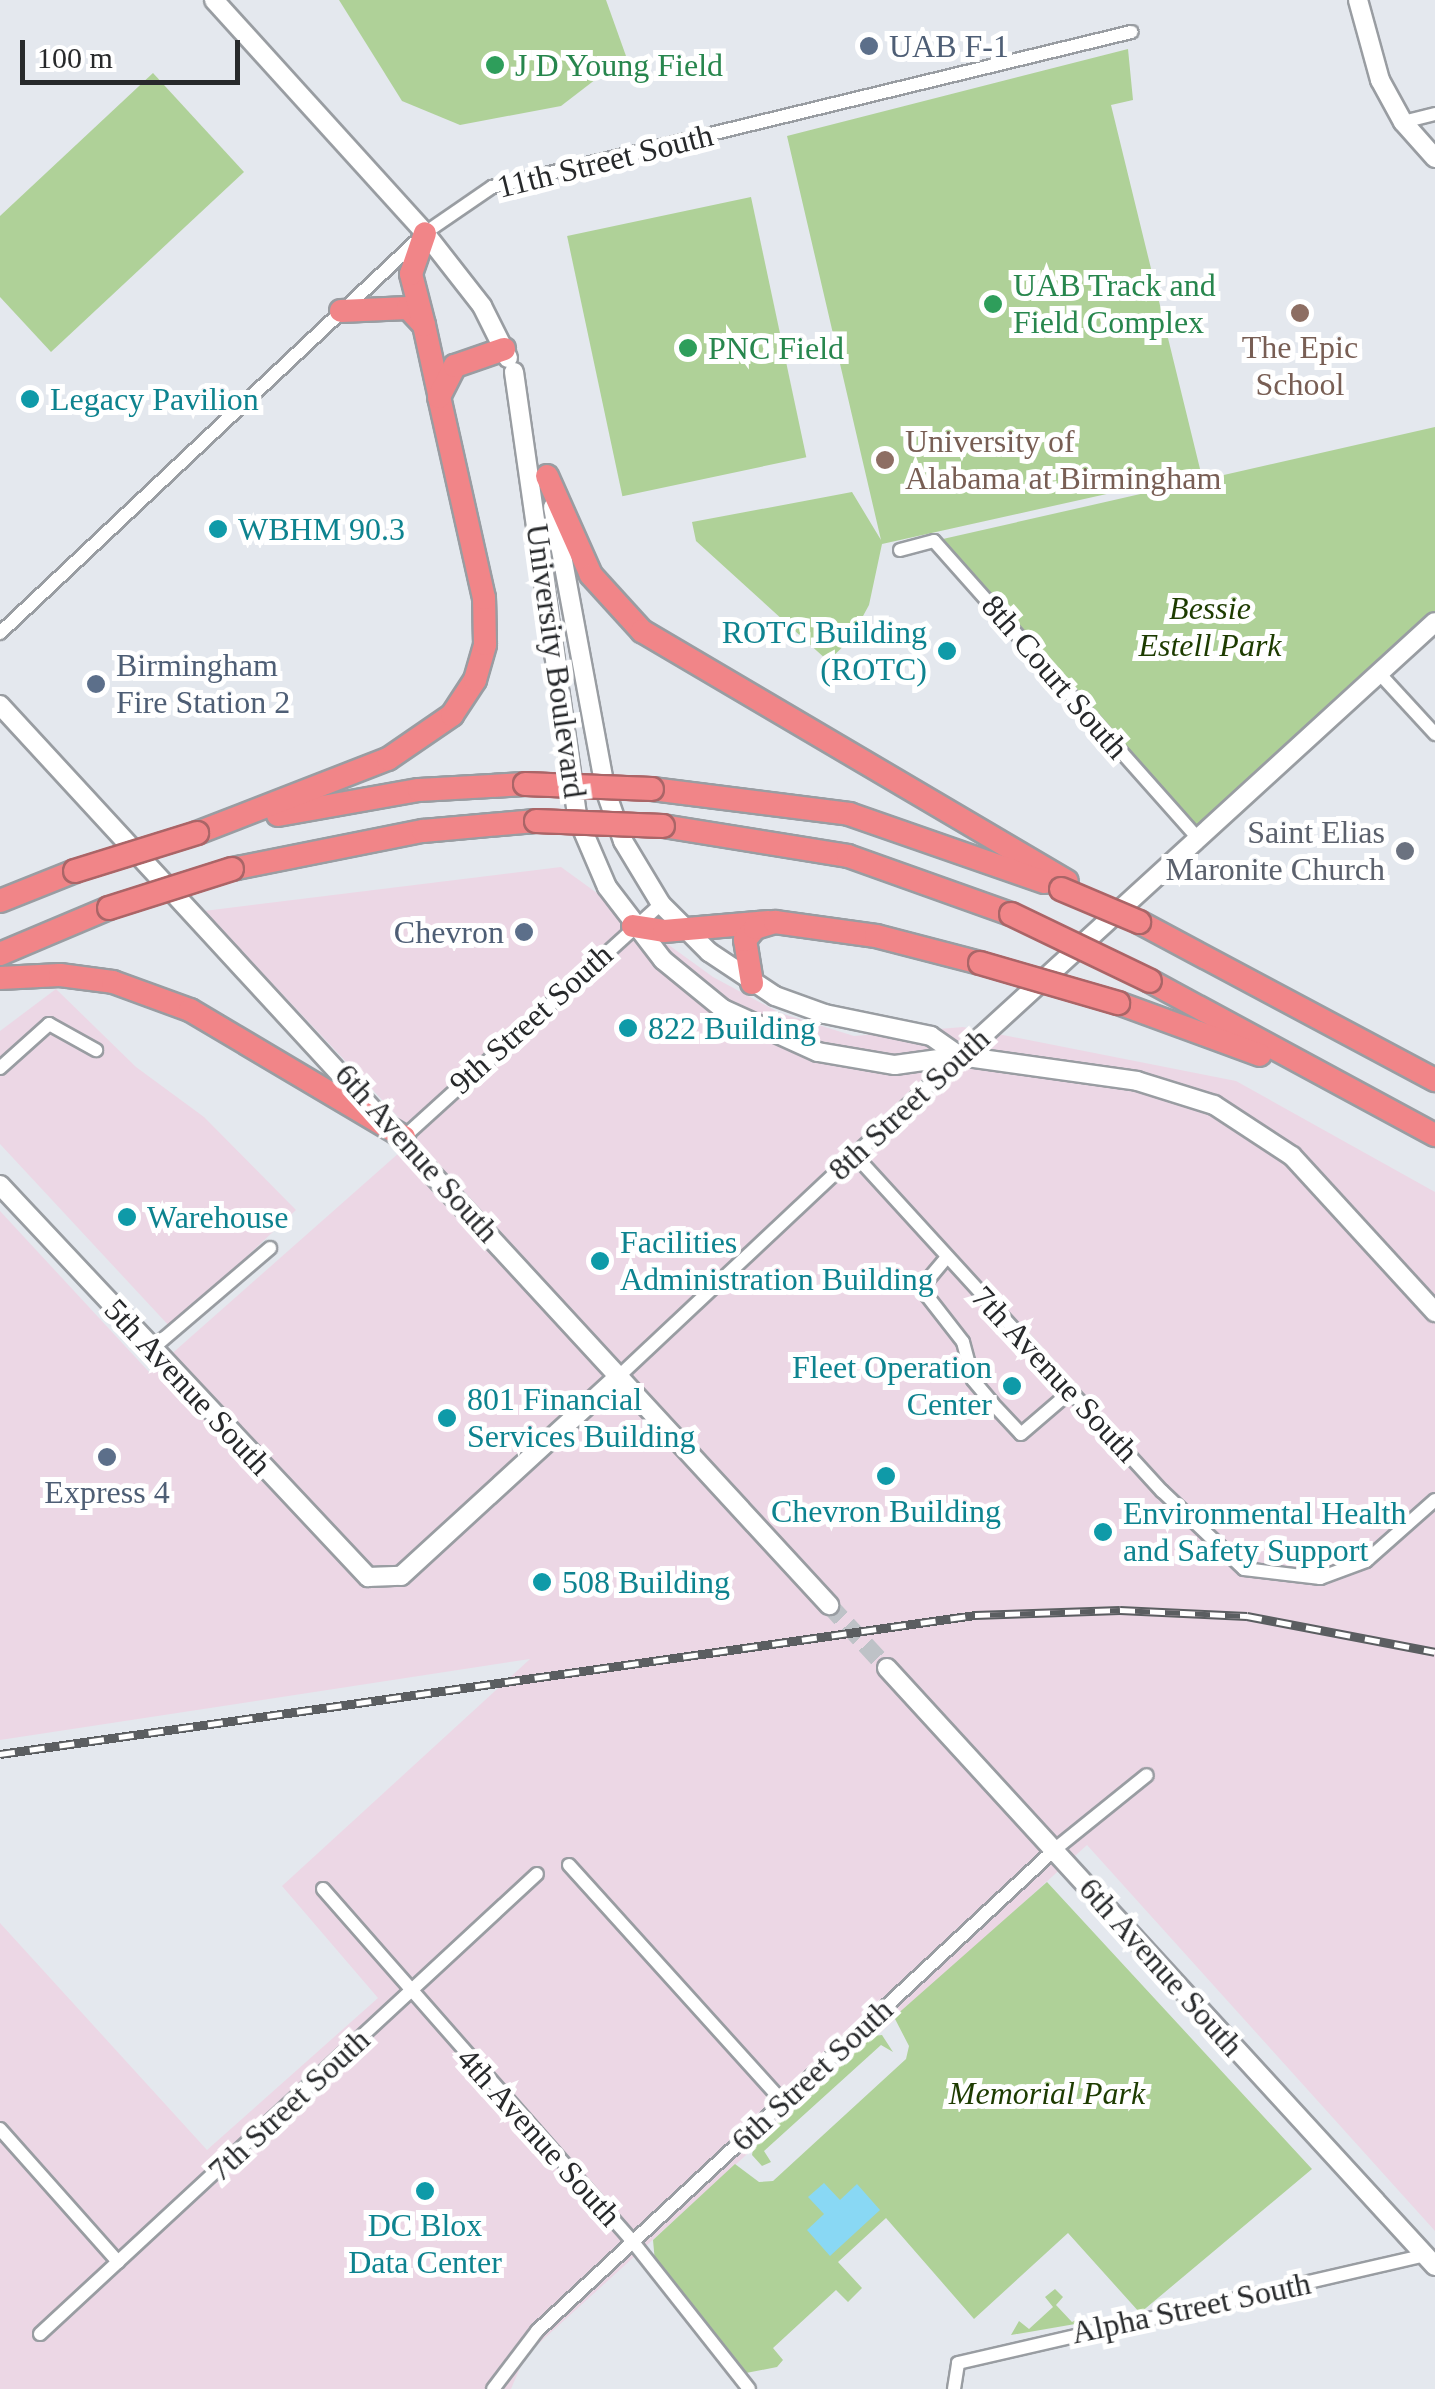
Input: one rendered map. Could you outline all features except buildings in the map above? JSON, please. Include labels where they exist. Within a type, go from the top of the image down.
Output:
[{"type":"highway","points":[[0,901],[75,871],[197,833],[388,760],[452,715],[475,680],[485,644],[484,598],[411,274],[425,232]]},
{"type":"highway","points":[[341,311],[408,308],[424,324]]},
{"type":"highway","points":[[439,396],[455,366],[504,349]]},
{"type":"highway","points":[[546,476],[591,575],[642,631],[1064,885],[1435,1080]]},
{"type":"highway","points":[[197,833],[419,790],[525,784],[652,790],[848,814],[1064,885]]},
{"type":"highway","points":[[0,954],[108,908],[232,869],[423,831],[536,821],[663,826],[848,856],[1011,914],[1150,981],[1435,1135]]},
{"type":"highway","points":[[633,926],[684,929],[775,922],[876,936],[1118,1002],[1376,1103]]},
{"type":"highway","points":[[752,983],[745,940],[754,928],[775,922]]},
{"type":"highway","points":[[0,978],[60,975],[113,982],[190,1010],[404,1137]]},
{"type":"main road","name":"University Boulevard","points":[[214,0],[425,232],[482,306],[504,349],[546,476],[606,792],[624,840],[662,904],[684,929],[752,983],[825,1014],[931,1036],[960,1056]]},
{"type":"main road","points":[[1358,0],[1380,80],[1402,122],[1435,158]]},
{"type":"main road","name":"University Boulevard","points":[[514,372],[571,791],[595,864],[633,926],[702,994],[794,1044],[895,1065],[960,1056],[1150,1084],[1238,1117],[1292,1156],[1435,1312]]},
{"type":"main road","name":"8th Street South","points":[[960,1056],[1435,622]]},
{"type":"main road","name":"6th Avenue South","points":[[0,705],[404,1137],[829,1605]]},
{"type":"main road","name":"5th Avenue South","points":[[0,1185],[352,1566],[381,1580]]},
{"type":"main road","name":"8th Street South","points":[[381,1580],[401,1576],[618,1376]]},
{"type":"main road","name":"6th Avenue South","points":[[887,1668],[1430,2261]]},
{"type":"street","name":"11th Street South","points":[[0,633],[425,232],[492,187],[1130,32]]},
{"type":"street","points":[[1402,122],[1435,114]]},
{"type":"street","name":"8th Court South","points":[[900,550],[934,541],[1198,840]]},
{"type":"street","points":[[1380,673],[1435,734]]},
{"type":"street","name":"9th Street South","points":[[404,1137],[633,926],[662,904]]},
{"type":"street","points":[[0,1068],[48,1024],[96,1050]]},
{"type":"street","name":"8th Street South","points":[[618,1376],[960,1056]]},
{"type":"street","name":"7th Avenue South","points":[[854,1154],[1210,1542],[1244,1568],[1269,1576],[1320,1578],[1366,1562],[1435,1500]]},
{"type":"street","points":[[154,1348],[270,1248]]},
{"type":"street","points":[[947,1257],[921,1288],[963,1342],[974,1380],[992,1402],[1022,1434],[1071,1391]]},
{"type":"street","name":"6th Street South","points":[[493,2389],[537,2330],[1054,1850],[1147,1775]]},
{"type":"street","points":[[569,1865],[783,2102]]},
{"type":"street","name":"7th Street South","points":[[40,2334],[537,1874]]},
{"type":"street","name":"4th Avenue South","points":[[323,1890],[633,2242],[749,2389]]},
{"type":"street","points":[[0,2129],[118,2262]]},
{"type":"street","name":"Alpha Street South","points":[[954,2389],[958,2364],[1430,2261]]},
{"type":"shaded area","points":[[561,867],[713,977],[780,1013],[854,1036],[963,1027],[1236,1081],[1435,1192],[1435,2231],[1087,1845],[525,2356],[511,2389],[0,2389],[0,1923],[207,2150],[378,1998],[282,1886],[530,1659],[0,1740],[0,1211],[150,1373],[417,1137],[204,911]]},
{"type":"shaded area","points":[[56,989],[136,1067],[204,1117],[296,1210],[171,1328],[0,1144],[0,1031]]},
{"type":"green space","name":"J D Young Field","points":[[339,0],[606,0],[626,56],[561,106],[460,125],[402,101]]},
{"type":"green space","name":"UAB Track and Field Complex","points":[[1128,49],[1133,100],[1111,105],[1201,473],[882,544],[869,605],[850,640],[828,661],[696,541],[692,522],[852,492],[881,540],[787,136]]},
{"type":"green space","points":[[153,73],[244,172],[51,352],[0,297],[0,216]]},
{"type":"green space","name":"PNC Field","points":[[751,197],[806,457],[622,496],[567,236]]},
{"type":"green space","name":"Bessie Estell Park","points":[[1435,427],[1435,622],[1199,840],[934,541]]},
{"type":"green space","name":"Memorial Park","points":[[1047,1882],[1312,2169],[1140,2313],[1068,2233],[974,2319],[886,2218],[838,2262],[862,2288],[848,2302],[836,2290],[773,2348],[783,2360],[777,2367],[746,2373],[655,2262],[653,2240],[735,2164],[759,2182],[773,2181],[906,2059],[909,2046],[894,2017]]},
{"type":"green space","points":[[882,2035],[893,2052],[881,2045],[764,2151],[771,2162],[762,2166],[752,2155],[754,2144],[873,2036]]},
{"type":"green space","points":[[1055,2289],[1063,2297],[1056,2305],[1072,2322],[1082,2316],[1081,2323],[1011,2335],[1019,2321],[1029,2329],[1053,2307],[1045,2297]]},
{"type":"water","points":[[824,2183],[840,2200],[857,2184],[880,2210],[830,2256],[807,2230],[824,2214],[808,2197]]},
{"type":"tunnel","points":[[829,1605],[887,1668]]},
{"type":"railway","points":[[0,1754],[975,1615],[1120,1610],[1247,1616],[1435,1652]]},
{"type":"place","name":"UAB F-1","points":[[869,46]]},
{"type":"place","name":"J D Young Field","points":[[495,65]]},
{"type":"place","name":"UAB Track and Field Complex","points":[[993,304]]},
{"type":"place","name":"The Epic School","points":[[1300,313]]},
{"type":"place","name":"PNC Field","points":[[688,348]]},
{"type":"place","name":"Legacy Pavilion","points":[[30,399]]},
{"type":"place","name":"University of Alabama at Birmingham","points":[[885,460]]},
{"type":"place","name":"WBHM 90.3","points":[[218,529]]},
{"type":"place","name":"ROTC Building (ROTC)","points":[[947,651]]},
{"type":"place","name":"Birmingham Fire Station 2","points":[[96,684]]},
{"type":"place","name":"Saint Elias Maronite Church","points":[[1405,851]]},
{"type":"place","name":"Chevron","points":[[524,932]]},
{"type":"place","name":"822 Building","points":[[628,1028]]},
{"type":"place","name":"Warehouse","points":[[127,1217]]},
{"type":"place","name":"Facilities Administration Building","points":[[600,1261]]},
{"type":"place","name":"Fleet Operation Center","points":[[1012,1386]]},
{"type":"place","name":"801 Financial Services Building","points":[[447,1418]]},
{"type":"place","name":"Express 4","points":[[107,1457]]},
{"type":"place","name":"Chevron Building","points":[[886,1476]]},
{"type":"place","name":"Environmental Health and Safety Support","points":[[1103,1532]]},
{"type":"place","name":"508 Building","points":[[542,1582]]},
{"type":"place","name":"DC Blox Data Center","points":[[425,2191]]}]
